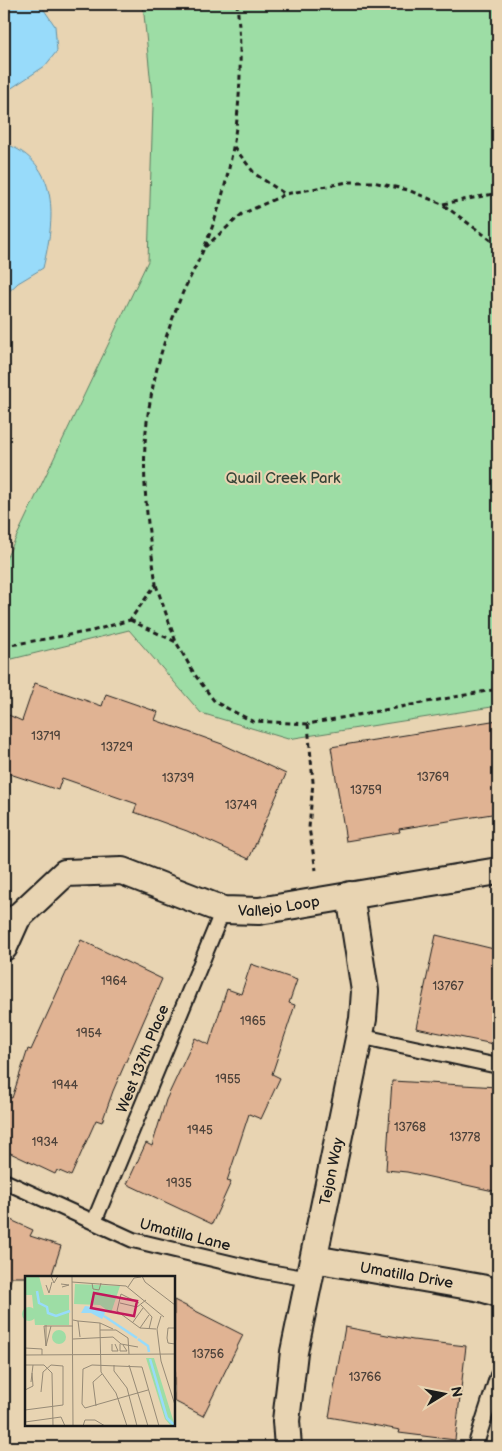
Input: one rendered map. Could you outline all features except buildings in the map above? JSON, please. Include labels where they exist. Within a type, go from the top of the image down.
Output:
[{"type":"street","name":"Vallejo Loop","points":[[4,947],[17,918],[65,873],[122,871],[222,910],[259,911],[498,871]]},
{"type":"street","name":"Tejon Way","points":[[288,1447],[286,1421],[294,1352],[359,1036],[365,992],[350,896]]},
{"type":"street","name":"Umatilla Drive","points":[[312,1269],[481,1288],[498,1293]]},
{"type":"lane","name":"West 137th Place","points":[[94,1222],[222,910]]},
{"type":"lane","points":[[359,1036],[498,1066]]},
{"type":"lane","name":"Umatilla Lane","points":[[4,1181],[133,1240],[262,1270],[312,1269]]},
{"type":"lane","points":[[475,1447],[498,1375]]},
{"type":"path","points":[[237,4],[241,71],[234,147],[205,248],[183,293],[161,354],[144,437],[146,517],[156,584],[176,642],[195,675],[215,702],[252,722],[308,724],[498,689]]},
{"type":"path","points":[[234,147],[255,174],[286,194]]},
{"type":"path","points":[[205,248],[242,214],[286,194],[348,182],[372,182],[408,190],[442,204],[498,245]]},
{"type":"path","points":[[442,204],[498,193]]},
{"type":"path","points":[[4,646],[92,631],[130,620],[156,584]]},
{"type":"path","points":[[130,620],[176,642]]},
{"type":"path","points":[[308,724],[313,782],[309,828],[322,900]]},
{"type":"green space","name":"Quail Creek Park","points":[[143,4],[498,4],[498,706],[288,739],[201,713],[129,630],[4,661],[4,563],[148,261],[153,106]]},
{"type":"water","points":[[4,4],[40,4],[55,26],[57,51],[45,66],[4,93]]},
{"type":"water","points":[[4,143],[23,152],[36,164],[45,179],[51,212],[50,231],[43,268],[18,283],[4,296]]}]
